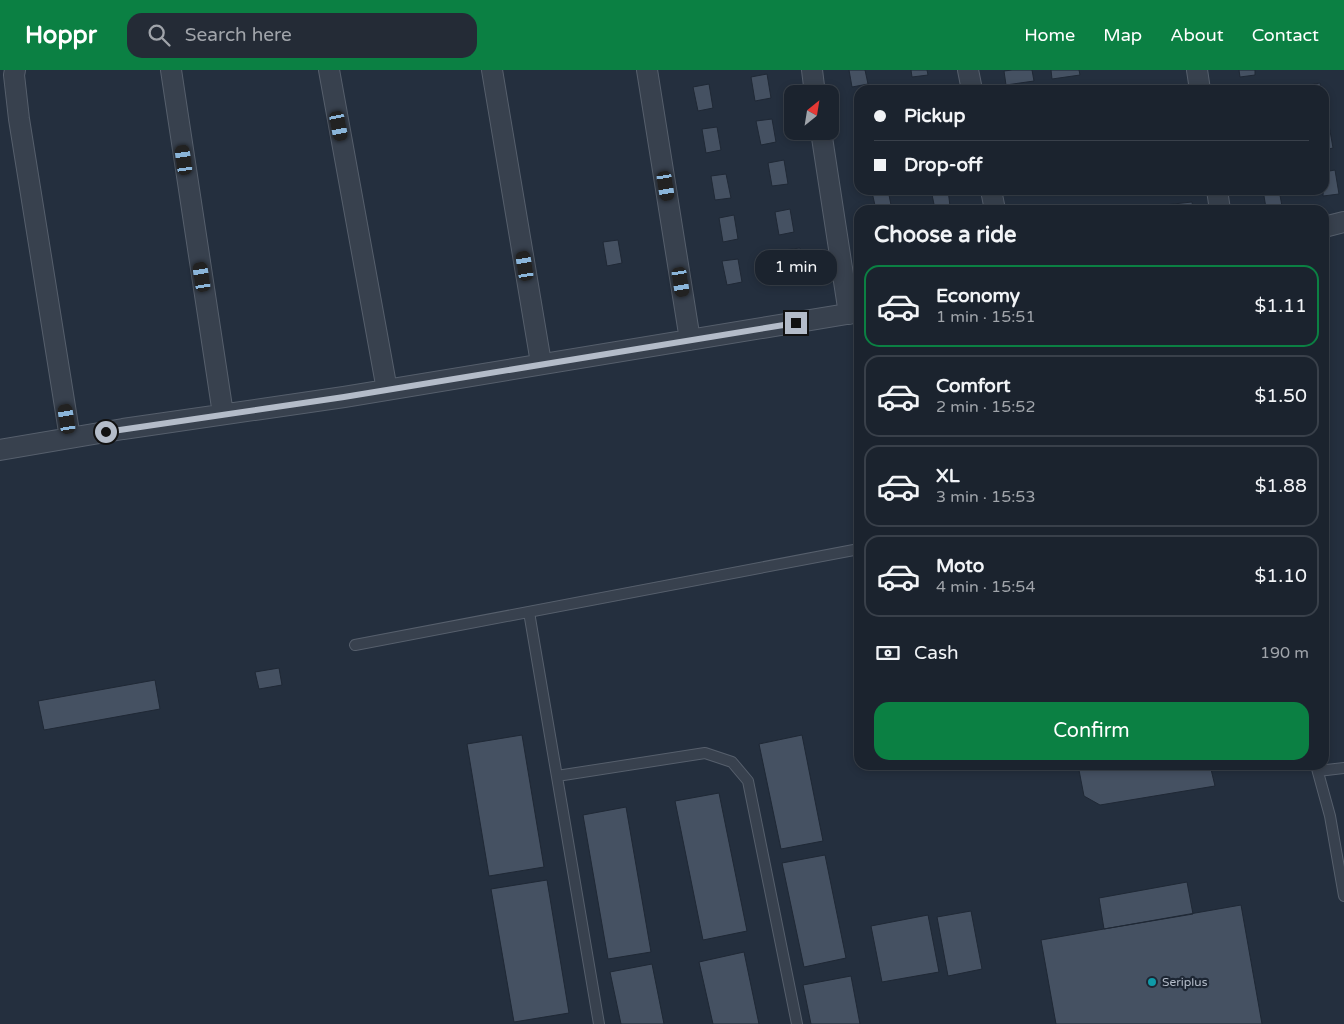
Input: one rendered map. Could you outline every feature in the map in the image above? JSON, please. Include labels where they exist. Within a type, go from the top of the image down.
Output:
[{"type":"street","points":[[15,70],[19,119],[70,438]]},
{"type":"street","points":[[171,70],[223,414]]},
{"type":"street","points":[[329,70],[387,390]]},
{"type":"street","points":[[492,70],[541,363]]},
{"type":"street","points":[[647,70],[690,340]]},
{"type":"street","points":[[812,70],[814,85]]},
{"type":"street","points":[[968,70],[971,85]]},
{"type":"street","points":[[1197,70],[1199,85]]},
{"type":"street","points":[[0,450],[387,390],[541,363],[854,313],[823,140]]},
{"type":"street","points":[[1329,226],[1344,222]]},
{"type":"lane","points":[[355,645],[854,551]]},
{"type":"lane","points":[[529,612],[598,1024]]},
{"type":"lane","points":[[557,776],[705,753],[732,762],[748,781],[797,1024]]},
{"type":"lane","points":[[1329,768],[1344,768]]},
{"type":"lane","points":[[1318,770],[1330,816],[1344,896]]},
{"type":"building","points":[[849,70],[865,70],[868,84],[854,85],[852,87]]},
{"type":"building","points":[[911,70],[927,70],[928,75],[912,77]]},
{"type":"building","points":[[1032,70],[1034,81],[1006,85],[1004,71]]},
{"type":"building","points":[[1051,70],[1079,70],[1080,75],[1052,79]]},
{"type":"building","points":[[1239,70],[1255,70],[1255,75],[1240,77]]},
{"type":"building","points":[[767,74],[771,98],[755,101],[751,77]]},
{"type":"building","points":[[709,84],[713,108],[698,111],[693,87]]},
{"type":"building","points":[[772,119],[776,142],[761,145],[756,121]]},
{"type":"building","points":[[1329,125],[1333,148],[1329,149]]},
{"type":"building","points":[[717,127],[721,150],[706,153],[702,129]]},
{"type":"building","points":[[784,160],[788,184],[772,186],[768,163]]},
{"type":"building","points":[[1335,170],[1339,194],[1323,196],[1329,195],[1329,171]]},
{"type":"building","points":[[726,174],[731,198],[715,200],[711,176]]},
{"type":"building","points":[[873,195],[889,195],[891,205],[875,205]]},
{"type":"building","points":[[932,195],[949,195],[950,205],[934,205]]},
{"type":"building","points":[[1264,195],[1280,195],[1282,205],[1266,205]]},
{"type":"building","points":[[1192,202],[1192,205],[1164,205]]},
{"type":"building","points":[[790,209],[794,232],[779,235],[775,212]]},
{"type":"building","points":[[734,215],[738,239],[723,242],[719,218]]},
{"type":"building","points":[[618,240],[622,263],[607,266],[603,242]]},
{"type":"building","points":[[800,248],[804,271],[789,274],[784,250]]},
{"type":"building","points":[[738,259],[742,282],[727,285],[722,261]]},
{"type":"building","points":[[279,668],[282,685],[259,689],[255,672]]},
{"type":"building","points":[[155,680],[160,709],[44,730],[38,701]]},
{"type":"building","points":[[522,735],[544,867],[489,876],[467,744]]},
{"type":"building","points":[[802,735],[823,841],[781,849],[759,744]]},
{"type":"building","points":[[1079,770],[1211,770],[1215,786],[1100,805],[1084,796]]},
{"type":"building","points":[[719,793],[747,931],[703,940],[675,801]]},
{"type":"building","points":[[626,807],[651,952],[608,959],[583,815]]},
{"type":"building","points":[[825,855],[846,958],[804,967],[782,863]]},
{"type":"building","points":[[547,880],[569,1013],[514,1022],[491,889]]},
{"type":"building","points":[[1187,882],[1193,914],[1104,929],[1099,898]]},
{"type":"building","name":"Seriplus","points":[[1241,905],[1262,1024],[1056,1024],[1041,940]]},
{"type":"building","points":[[971,911],[982,969],[948,976],[937,917]]},
{"type":"building","points":[[928,915],[939,972],[882,982],[871,926]]},
{"type":"building","points":[[744,952],[759,1024],[713,1024],[699,962]]},
{"type":"building","points":[[652,964],[664,1024],[621,1024],[610,972]]},
{"type":"building","points":[[851,976],[860,1024],[811,1024],[803,985]]},
{"type":"place","name":"Seriplus","points":[[1152,982]]},
{"type":"route","points":[[106,432],[344,397],[541,363],[796,323]]}]
